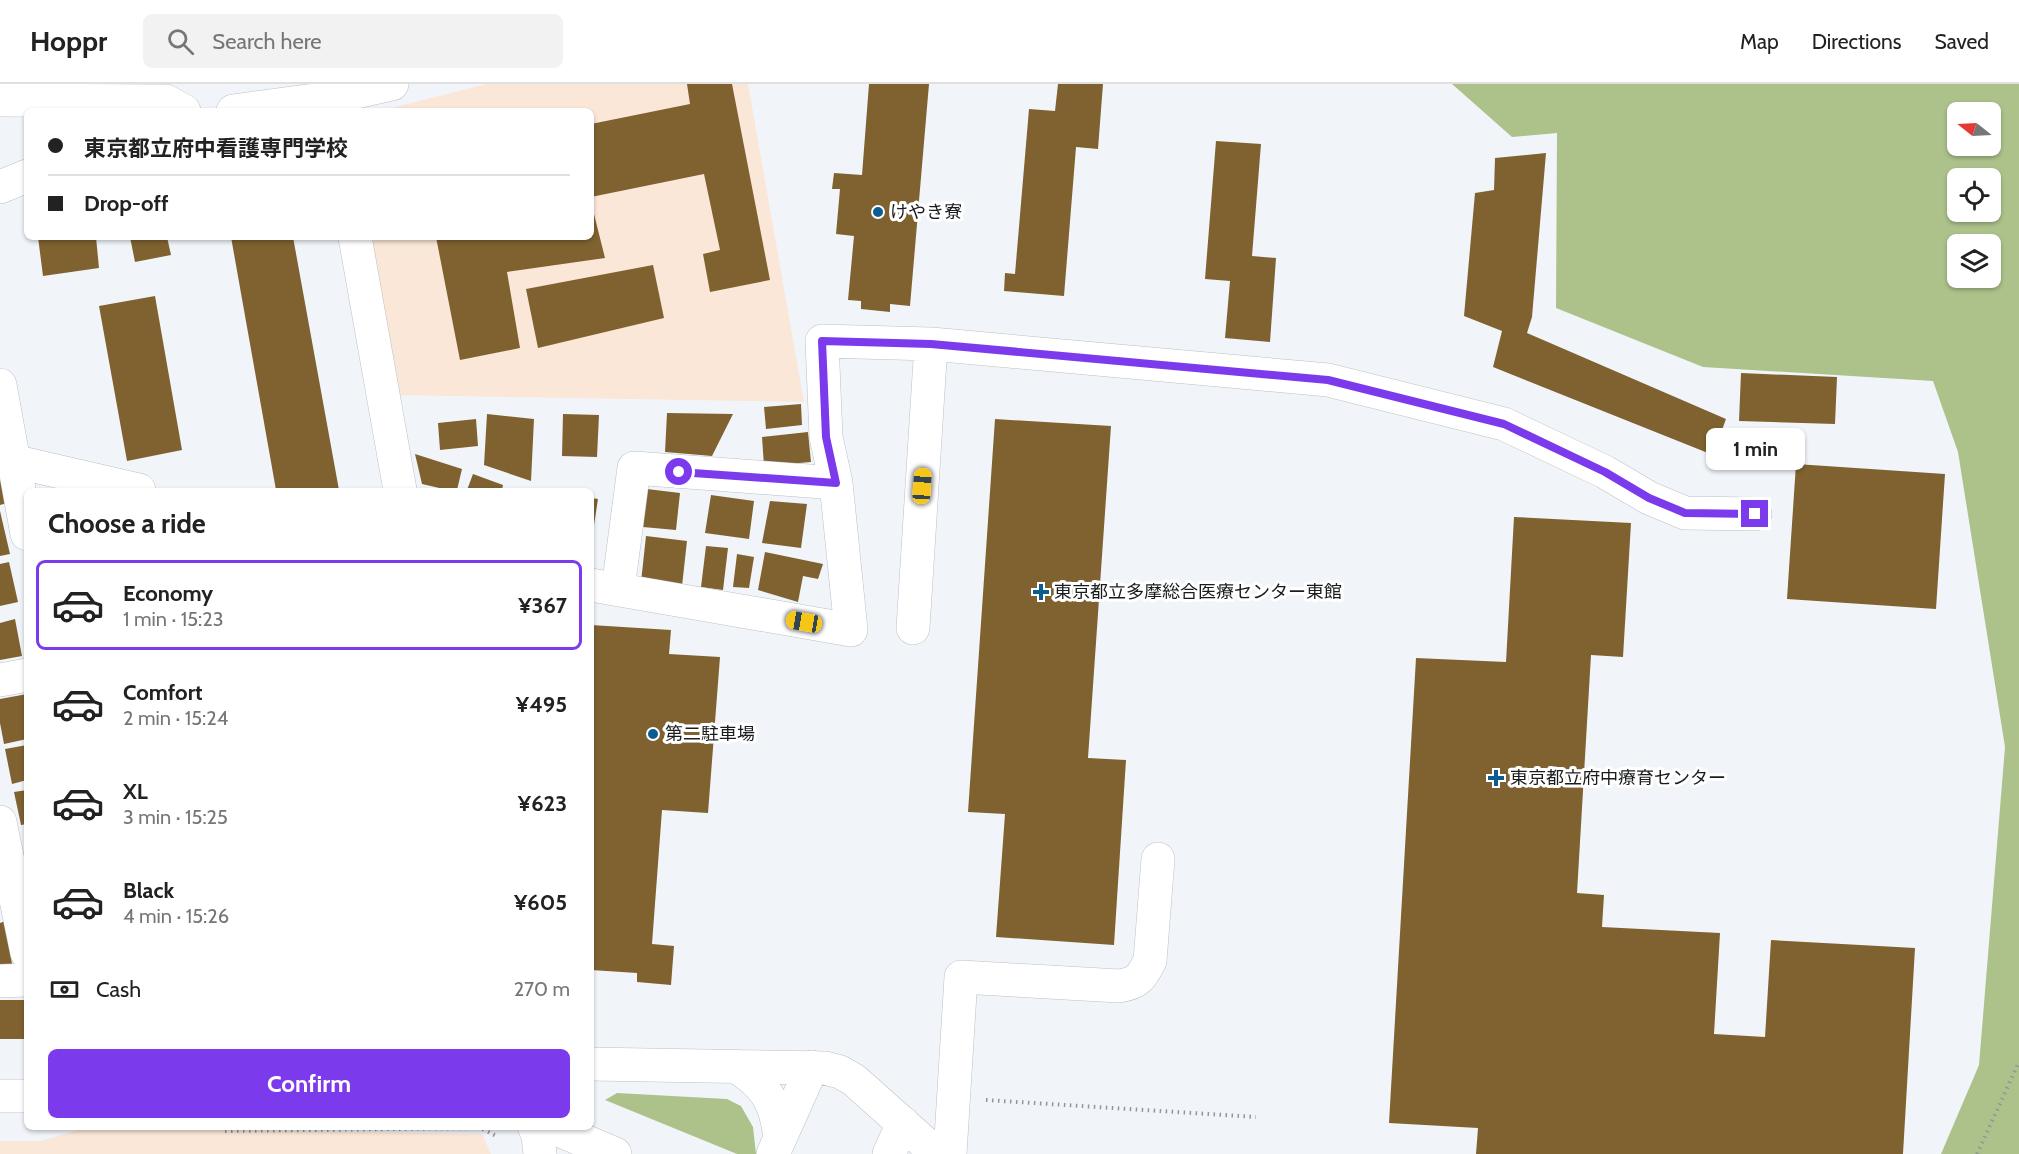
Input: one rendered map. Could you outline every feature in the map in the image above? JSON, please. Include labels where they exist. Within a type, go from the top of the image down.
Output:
[{"type":"street","points":[[275,108],[331,104],[375,86]]},
{"type":"street","points":[[0,100],[166,101],[179,108]]},
{"type":"street","points":[[0,188],[24,177]]},
{"type":"street","points":[[356,240],[400,488]]},
{"type":"street","points":[[836,483],[634,468],[604,587],[851,630],[836,483],[826,437],[822,341],[931,344],[1328,380],[1504,424],[1605,472],[1649,498],[1685,513],[1755,514]]},
{"type":"street","points":[[913,628],[931,344]]},
{"type":"street","points":[[0,385],[7,459],[24,523]]},
{"type":"street","points":[[7,459],[131,488]]},
{"type":"street","points":[[0,680],[24,676]]},
{"type":"street","points":[[0,822],[24,938]]},
{"type":"street","points":[[950,1154],[961,977],[1119,986],[1132,984],[1143,976],[1150,961],[1158,859]]},
{"type":"street","points":[[0,981],[24,980]]},
{"type":"street","points":[[594,1064],[812,1067],[840,1072],[854,1080],[937,1154]]},
{"type":"street","points":[[735,1066],[762,1085],[767,1093],[778,1116],[777,1146]]},
{"type":"street","points":[[777,1146],[812,1067]]},
{"type":"street","points":[[0,1096],[24,1096]]},
{"type":"street","points":[[889,1154],[903,1123]]},
{"type":"street","points":[[545,1138],[615,1154]]},
{"type":"path","points":[[1977,1154],[2019,1062]]},
{"type":"path","points":[[986,1100],[1256,1117]]},
{"type":"path","points":[[224,1130],[310,1130]]},
{"type":"path","points":[[485,1130],[496,1136]]},
{"type":"shaded area","points":[[487,84],[748,84],[804,402],[390,395],[364,240],[594,240],[594,108],[391,108]]},
{"type":"shaded area","points":[[77,1130],[482,1134],[491,1154],[0,1154],[0,1141],[41,1141]]},
{"type":"green space","points":[[1452,84],[2019,84],[2019,1154],[1941,1154],[1979,1065],[2005,747],[1958,452],[1933,381],[1703,367],[1556,308],[1557,133],[1512,137]]},
{"type":"green space","points":[[617,1093],[727,1099],[741,1106],[753,1127],[756,1154],[737,1154],[605,1100]]},
{"type":"building","points":[[687,84],[732,84],[770,280],[710,292],[703,254],[720,250],[704,174],[594,196],[594,123],[690,104]]},
{"type":"building","name":"けやき寮","points":[[869,84],[929,84],[910,306],[890,304],[890,312],[861,309],[861,301],[848,300],[854,236],[836,234],[840,189],[832,189],[834,173],[862,175]]},
{"type":"building","points":[[1058,84],[1103,84],[1098,149],[1076,147],[1064,296],[1004,291],[1005,273],[1015,274],[1029,109],[1055,111]]},
{"type":"building","points":[[1216,141],[1261,144],[1252,256],[1276,258],[1270,342],[1225,338],[1230,281],[1205,279]]},
{"type":"building","points":[[1546,153],[1532,317],[1527,333],[1726,419],[1713,455],[1493,367],[1502,331],[1464,316],[1475,193],[1494,190],[1495,158]]},
{"type":"building","points":[[594,214],[605,258],[507,272],[520,348],[460,360],[437,240],[594,240]]},
{"type":"building","points":[[38,240],[96,240],[99,268],[43,276]]},
{"type":"building","points":[[131,240],[168,240],[171,255],[135,262]]},
{"type":"building","points":[[232,240],[294,240],[339,488],[276,488]]},
{"type":"building","points":[[653,265],[664,318],[538,348],[526,289]]},
{"type":"building","points":[[155,296],[182,450],[127,461],[99,306]]},
{"type":"building","points":[[1741,373],[1837,377],[1835,424],[1739,421]]},
{"type":"building","points":[[801,404],[802,425],[766,429],[764,407]]},
{"type":"building","points":[[667,413],[733,414],[712,456],[665,452]]},
{"type":"building","points":[[487,414],[534,419],[531,481],[484,465]]},
{"type":"building","points":[[563,414],[599,415],[597,457],[562,456]]},
{"type":"building","points":[[476,419],[478,446],[440,450],[438,423]]},
{"type":"building","name":"東京都立多摩総合医療センター東館","points":[[995,419],[1111,426],[1088,758],[1126,760],[1114,945],[996,937],[1005,814],[968,812]]},
{"type":"building","points":[[808,432],[811,462],[764,466],[762,437]]},
{"type":"building","points":[[415,454],[462,469],[457,488],[439,488],[422,484]]},
{"type":"building","points":[[1796,464],[1945,474],[1936,609],[1787,599]]},
{"type":"building","points":[[473,474],[503,485],[502,488],[468,488]]},
{"type":"building","points":[[5,478],[11,502],[0,505],[0,479]]},
{"type":"building","points":[[647,489],[680,493],[676,530],[643,527]]},
{"type":"building","points":[[711,495],[754,501],[749,539],[705,533]]},
{"type":"building","points":[[594,498],[598,499],[594,525]]},
{"type":"building","points":[[770,501],[807,504],[801,548],[762,543]]},
{"type":"building","points":[[0,511],[10,554],[0,556]]},
{"type":"building","name":"東京都立府中療育センター","points":[[1514,517],[1631,523],[1623,657],[1591,655],[1577,893],[1604,895],[1602,927],[1720,933],[1714,1034],[1765,1037],[1771,940],[1915,948],[1903,1154],[1476,1154],[1478,1128],[1389,1123],[1416,658],[1506,662]]},
{"type":"building","points":[[646,536],[687,541],[682,586],[641,582]]},
{"type":"building","points":[[706,546],[728,548],[723,590],[701,587]]},
{"type":"building","points":[[765,552],[823,564],[818,579],[803,576],[798,602],[758,590]]},
{"type":"building","points":[[737,554],[754,557],[749,588],[733,587]]},
{"type":"building","points":[[9,562],[18,602],[0,606],[0,564]]},
{"type":"building","points":[[15,619],[22,656],[0,660],[0,623]]},
{"type":"building","name":"第二駐車場","points":[[594,625],[671,630],[669,654],[720,657],[708,813],[662,810],[652,944],[674,946],[671,985],[637,982],[637,973],[594,970]]},
{"type":"building","points":[[24,695],[24,740],[4,744],[0,723],[0,699]]},
{"type":"building","points":[[24,746],[24,781],[12,784],[5,749]]},
{"type":"building","points":[[24,790],[24,824],[21,825],[14,792]]},
{"type":"building","points":[[5,921],[12,964],[0,965],[0,923]]},
{"type":"building","points":[[0,1000],[24,1000],[24,1039],[0,1039]]},
{"type":"place","name":"けやき寮","points":[[878,212]]},
{"type":"place","name":"東京都立多摩総合医療センター東館","points":[[1041,592]]},
{"type":"place","name":"第二駐車場","points":[[653,734]]},
{"type":"place","name":"東京都立府中療育センター","points":[[1496,778]]},
{"type":"route","points":[[679,472],[836,483],[826,437],[822,341],[931,344],[1328,380],[1504,424],[1605,472],[1649,498],[1685,513],[1755,514]]}]
